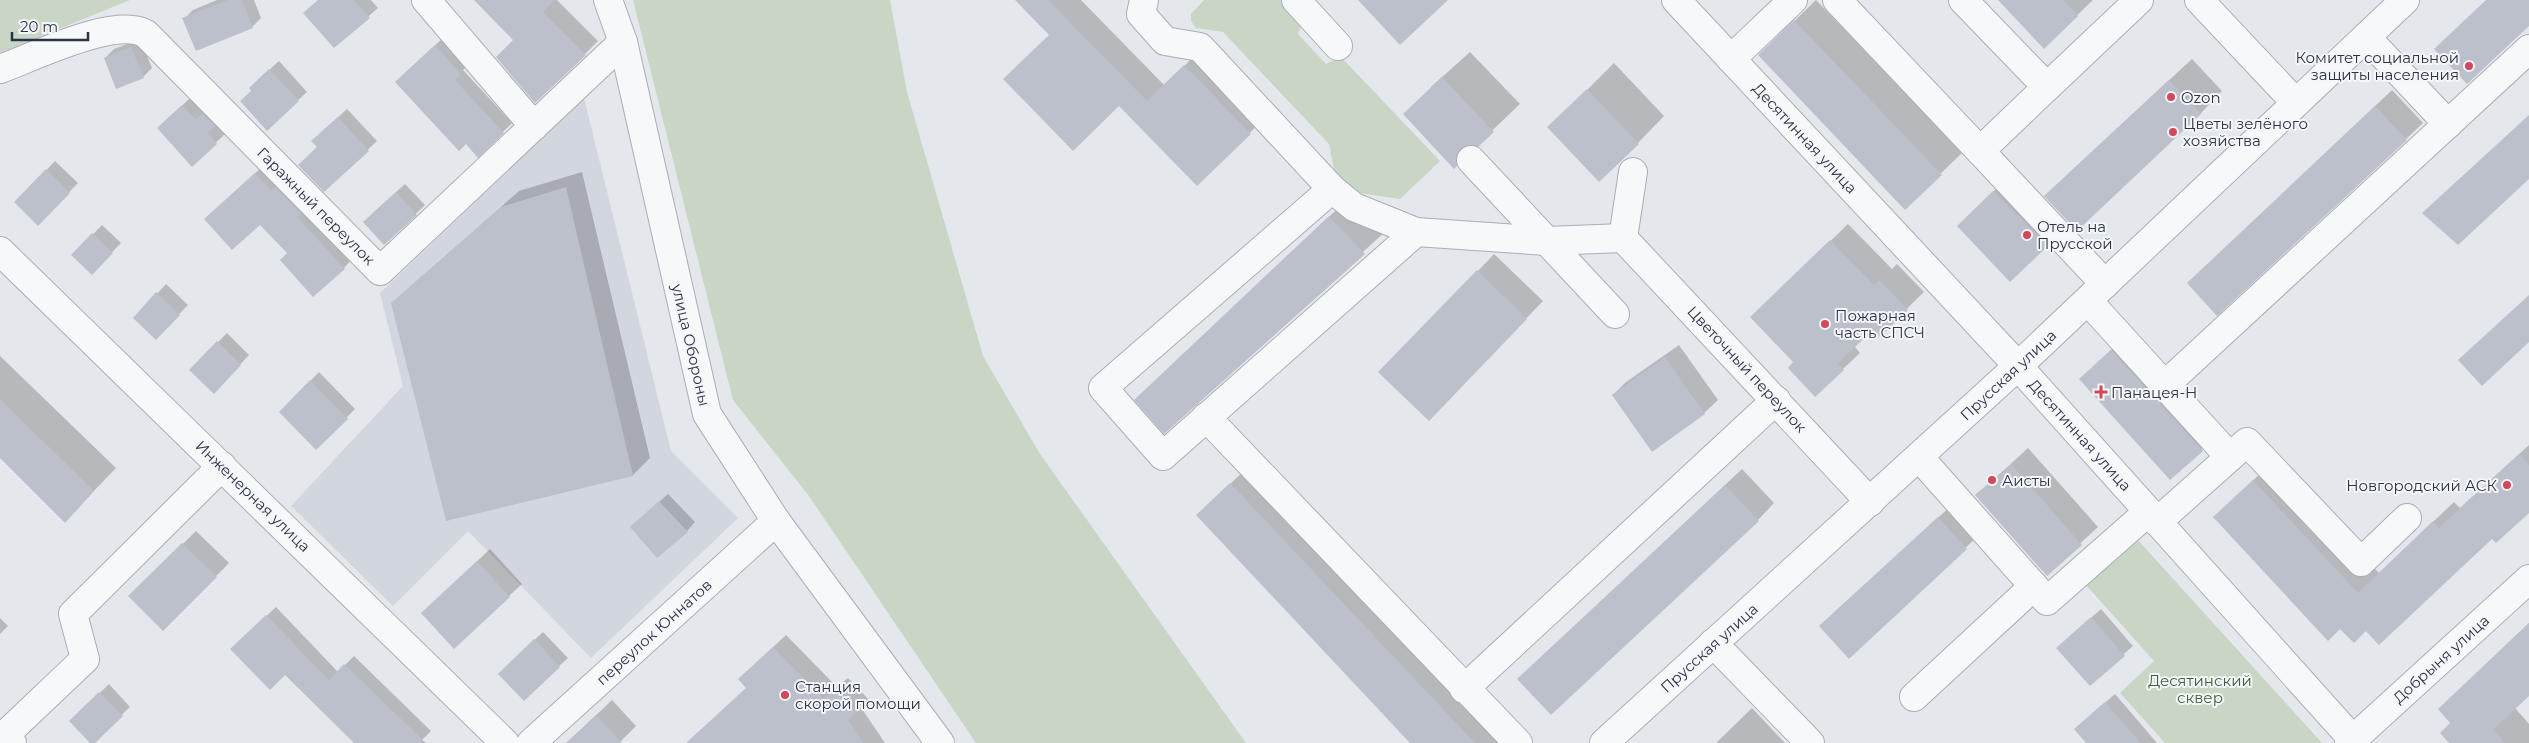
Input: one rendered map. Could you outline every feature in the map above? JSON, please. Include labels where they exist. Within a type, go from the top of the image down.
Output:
[{"type":"street","points":[[426,0],[534,126]]},
{"type":"street","name":"улица Обороны","points":[[608,0],[623,42],[707,414],[776,522],[940,743]]},
{"type":"street","points":[[1144,0],[1140,14],[1165,41],[1200,47],[1332,189],[1354,207],[1416,232],[1547,241],[1623,238],[1633,172]]},
{"type":"street","points":[[1296,0],[1338,46]]},
{"type":"street","name":"Десятинная улица","points":[[1676,0],[2018,366],[2353,742]]},
{"type":"street","points":[[1731,59],[1793,0]]},
{"type":"street","points":[[1836,0],[1980,151],[2096,292],[2166,385],[2230,457]]},
{"type":"street","points":[[1963,0],[2047,87]]},
{"type":"street","points":[[1980,151],[2139,0]]},
{"type":"street","points":[[2199,0],[2296,104]]},
{"type":"street","name":"Прусская улица","points":[[1604,743],[2018,366],[2406,0]]},
{"type":"street","name":"Гаражный переулок","points":[[0,69],[100,32],[130,28],[139,30],[146,34],[380,271],[623,42]]},
{"type":"street","points":[[2366,37],[2448,124]]},
{"type":"street","points":[[2166,385],[2529,49]]},
{"type":"street","points":[[1471,160],[1616,314]]},
{"type":"street","points":[[1332,189],[1103,388],[1163,456],[1416,232]]},
{"type":"street","name":"Цветочный переулок","points":[[1623,238],[1870,502]]},
{"type":"street","name":"Инженерная улица","points":[[0,251],[505,743]]},
{"type":"street","points":[[1464,688],[1776,400]]},
{"type":"street","points":[[1206,418],[1518,743]]},
{"type":"street","points":[[1919,457],[2047,601],[2247,442],[2360,562],[2407,518]]},
{"type":"street","points":[[8,739],[85,659],[72,614],[222,466]]},
{"type":"street","name":"переулок Юннатов","points":[[531,743],[776,522]]},
{"type":"street","name":"Добрыня улица","points":[[2353,742],[2529,579]]},
{"type":"street","points":[[1914,697],[2034,586]]},
{"type":"street","points":[[1714,644],[1810,743]]},
{"type":"shaded area","points":[[584,98],[671,451],[738,518],[591,658],[468,531],[393,606],[291,506],[403,386],[380,293]]},
{"type":"green space","points":[[0,0],[130,0],[0,53]]},
{"type":"green space","points":[[633,0],[890,0],[907,92],[983,356],[1040,454],[1246,743],[976,743],[809,496],[733,400]]},
{"type":"green space","points":[[1204,0],[1289,0],[1305,17],[1298,34],[1326,64],[1341,57],[1440,161],[1400,199],[1352,192],[1335,174],[1329,144],[1223,32],[1196,28],[1191,21],[1191,14]]},
{"type":"green space","name":"Десятинский сквер","points":[[2137,539],[2322,743],[2165,743],[2120,693],[2154,661],[2086,585]]},
{"type":"building","points":[[228,0],[242,0],[253,28],[196,51],[182,18]]},
{"type":"building","points":[[318,0],[354,0],[370,18],[334,48],[303,13]]},
{"type":"building","points":[[474,0],[555,0],[543,12],[586,55],[535,103],[496,57],[513,40]]},
{"type":"building","points":[[1015,0],[1048,0],[1147,101],[1184,65],[1251,134],[1197,186],[1119,106],[1073,151],[1003,79],[1049,35]]},
{"type":"building","points":[[1358,0],[1448,0],[1400,45]]},
{"type":"building","points":[[1998,0],[2063,0],[2078,16],[2044,49]]},
{"type":"building","points":[[2486,0],[2529,0],[2529,26],[2467,84],[2434,49]]},
{"type":"building","points":[[1794,20],[1942,175],[1905,210],[1758,55]]},
{"type":"building","points":[[435,45],[461,74],[455,80],[504,133],[478,158],[466,144],[459,151],[395,82]]},
{"type":"building","points":[[131,47],[144,78],[116,89],[104,58]]},
{"type":"building","points":[[269,69],[299,101],[267,131],[240,101],[251,91],[249,88]]},
{"type":"building","points":[[1442,77],[1494,132],[1478,147],[1468,145],[1460,149],[1456,156],[1457,166],[1454,169],[1403,114]]},
{"type":"building","points":[[2169,80],[2201,114],[2077,231],[2044,196]]},
{"type":"building","points":[[1587,89],[1639,144],[1599,182],[1547,127]]},
{"type":"building","points":[[182,105],[195,119],[203,114],[215,126],[208,133],[217,144],[192,167],[157,128]]},
{"type":"building","points":[[2375,106],[2407,140],[2217,316],[2187,283]]},
{"type":"building","points":[[2529,115],[2529,179],[2458,245],[2422,213]]},
{"type":"building","points":[[338,117],[369,151],[324,192],[298,165],[317,147],[311,141]]},
{"type":"building","points":[[46,169],[70,193],[38,226],[14,202]]},
{"type":"building","points":[[255,173],[271,190],[275,187],[301,213],[297,217],[345,269],[313,297],[280,260],[287,253],[260,225],[232,250],[204,219]]},
{"type":"building","points":[[566,187],[633,476],[446,521],[391,303],[501,207]]},
{"type":"building","points":[[1993,191],[2048,246],[2010,282],[1957,226]]},
{"type":"building","points":[[396,192],[417,215],[384,245],[363,222]]},
{"type":"building","points":[[1329,216],[1365,254],[1164,434],[1134,400]]},
{"type":"building","points":[[92,233],[113,253],[92,275],[71,255]]},
{"type":"building","name":"Пожарная часть СПСЧ","points":[[1830,240],[1874,285],[1879,280],[1908,310],[1880,337],[1873,330],[1838,363],[1844,370],[1815,397],[1788,368],[1793,362],[1750,317]]},
{"type":"building","points":[[1477,270],[1527,319],[1429,421],[1378,372]]},
{"type":"building","points":[[156,292],[180,315],[156,340],[133,318]]},
{"type":"building","points":[[2529,295],[2529,342],[2482,386],[2458,360]]},
{"type":"building","points":[[217,341],[241,365],[214,394],[189,370]]},
{"type":"building","points":[[2111,350],[2203,451],[2170,480],[2079,379]]},
{"type":"building","points":[[1665,357],[1705,414],[1652,452],[1612,395]]},
{"type":"building","points":[[310,380],[348,419],[316,450],[279,412]]},
{"type":"building","points":[[0,399],[94,491],[65,523],[0,458]]},
{"type":"building","points":[[2519,454],[2529,465],[2529,513],[2496,543],[2492,539],[2379,645],[2366,631],[2354,643],[2340,629],[2328,641],[2213,517],[2253,480],[2358,593],[2433,521],[2439,528]]},
{"type":"building","points":[[2011,464],[2082,545],[2047,576],[1975,495]]},
{"type":"building","points":[[1230,483],[1475,743],[1410,743],[1196,515]]},
{"type":"building","points":[[1725,485],[1759,521],[1551,715],[1517,679]]},
{"type":"building","points":[[659,501],[688,532],[657,558],[630,527]]},
{"type":"building","points":[[1938,517],[1967,549],[1849,659],[1819,626]]},
{"type":"building","points":[[182,543],[217,577],[163,631],[128,596]]},
{"type":"building","points":[[477,561],[510,597],[454,649],[421,613]]},
{"type":"building","points":[[266,615],[329,680],[344,664],[426,743],[354,743],[285,675],[270,690],[230,649]]},
{"type":"building","points":[[2091,617],[2125,656],[2090,686],[2056,648]]},
{"type":"building","points":[[2529,623],[2529,696],[2493,730],[2505,743],[2449,743],[2440,733],[2450,723],[2438,709]]},
{"type":"building","points":[[534,639],[560,667],[524,701],[498,674]]},
{"type":"building","name":"Станция скорой помощи","points":[[773,647],[824,699],[835,690],[856,713],[848,720],[863,743],[686,743],[746,688],[738,679]]},
{"type":"building","points":[[99,692],[123,716],[95,743],[90,743],[69,721]]},
{"type":"building","points":[[2105,702],[2141,743],[2086,743],[2074,729]]},
{"type":"building","points":[[596,715],[622,743],[566,743]]},
{"type":"place","name":"Комитет социальной защиты населения","points":[[2469,66]]},
{"type":"place","name":"Ozon","points":[[2171,97]]},
{"type":"place","name":"Цветы зелёного хозяйства","points":[[2173,132]]},
{"type":"place","name":"Отель на Прусской","points":[[2027,235]]},
{"type":"place","name":"Пожарная часть СПСЧ","points":[[1825,324]]},
{"type":"place","name":"Панацея-Н","points":[[2101,392]]},
{"type":"place","name":"Аисты","points":[[1992,480]]},
{"type":"place","name":"Новгородский АСК","points":[[2507,485]]},
{"type":"place","name":"Станция скорой помощи","points":[[785,695]]}]
